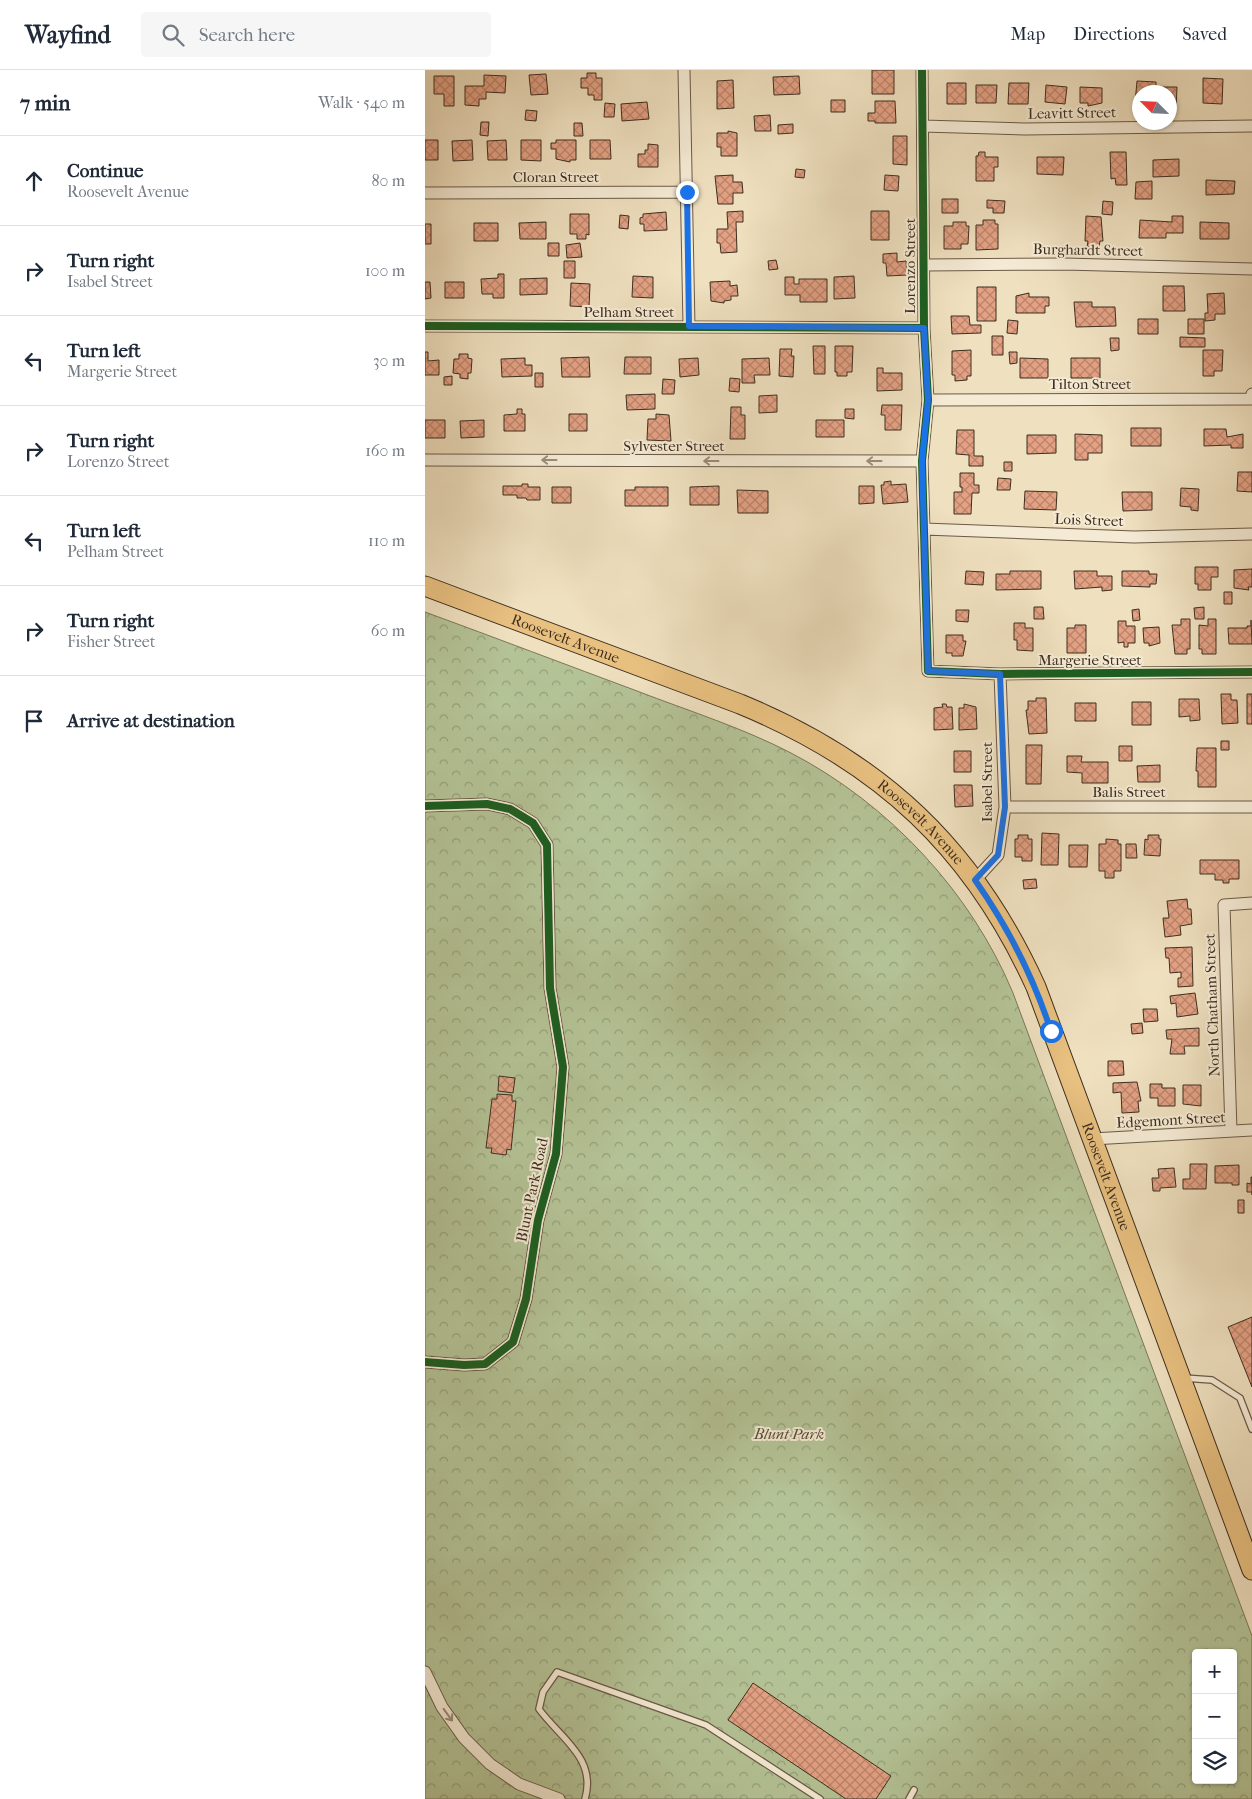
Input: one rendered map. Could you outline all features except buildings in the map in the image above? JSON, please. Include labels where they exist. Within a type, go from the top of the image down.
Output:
[{"type":"main road","name":"Roosevelt Avenue","points":[[425,586],[740,704],[810,735],[847,758],[886,788],[941,839],[975,880],[1005,926],[1035,987],[1252,1570]]},
{"type":"street","points":[[684,70],[689,326]]},
{"type":"street","name":"Lorenzo Street","points":[[922,70],[924,328],[928,400],[922,461],[928,671]]},
{"type":"street","name":"Leavitt Street","points":[[923,126],[1025,129],[1252,126]]},
{"type":"street","name":"Cloran Street","points":[[425,193],[687,192]]},
{"type":"street","name":"Burghardt Street","points":[[924,265],[1065,264],[1252,269]]},
{"type":"street","name":"Pelham Street","points":[[425,326],[924,328]]},
{"type":"street","points":[[1252,394],[1252,399]]},
{"type":"street","name":"Tilton Street","points":[[928,400],[1252,399]]},
{"type":"street","name":"Sylvester Street","points":[[425,460],[922,461]]},
{"type":"street","name":"Lois Street","points":[[924,529],[1134,536],[1252,534]]},
{"type":"street","name":"Margerie Street","points":[[928,671],[1000,674],[1252,672]]},
{"type":"street","name":"Isabel Street","points":[[975,880],[998,855],[1005,807],[1000,674]]},
{"type":"street","name":"Blunt Park Road","points":[[425,806],[487,804],[510,809],[533,823],[547,845],[550,988],[563,1067],[556,1154],[538,1220],[526,1299],[513,1342],[485,1364],[464,1365],[425,1362]]},
{"type":"street","name":"Balis Street","points":[[1005,807],[1252,807]]},
{"type":"street","name":"North Chatham Street","points":[[1231,1131],[1224,905],[1252,903]]},
{"type":"street","name":"Edgemont Street","points":[[1092,1139],[1252,1130]]},
{"type":"street","points":[[425,1672],[442,1707],[464,1738],[490,1764],[519,1784],[559,1799]]},
{"type":"lane","points":[[1181,1378],[1211,1380],[1240,1398],[1252,1429]]},
{"type":"lane","points":[[585,1799],[588,1771],[575,1750],[539,1709],[543,1692],[557,1672],[706,1725],[820,1799]]},
{"type":"lane","points":[[909,1799],[915,1790]]},
{"type":"green space","name":"Blunt Park","points":[[425,612],[715,720],[791,753],[827,774],[861,798],[893,825],[923,854],[950,886],[974,920],[995,956],[1013,993],[1252,1636],[1252,1799],[425,1799]]},
{"type":"cycle path","points":[[922,70],[924,328],[928,400],[922,461],[928,671],[1000,674],[1252,672]]},
{"type":"cycle path","points":[[425,326],[924,328]]},
{"type":"cycle path","points":[[425,806],[487,804],[510,809],[533,823],[547,845],[550,988],[563,1067],[556,1154],[538,1220],[526,1299],[513,1342],[485,1364],[464,1365],[425,1362]]},
{"type":"route","points":[[687,192],[689,326],[924,328],[928,400],[922,461],[928,671],[1000,674],[1005,807],[998,855],[975,880],[1016,946],[1035,987],[1051,1031]]}]
